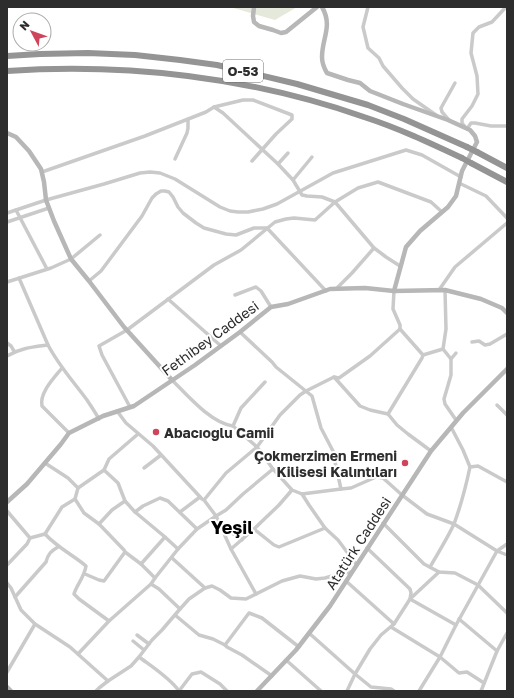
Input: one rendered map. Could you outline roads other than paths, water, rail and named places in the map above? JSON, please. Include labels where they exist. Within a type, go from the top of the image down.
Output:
[{"type":"highway","name":"O-53","points":[[7,56],[88,53],[135,55],[217,65],[298,84],[368,105],[467,147],[507,168]]},
{"type":"highway","name":"O-53","points":[[7,71],[88,68],[135,71],[214,80],[258,87],[364,117],[400,130],[462,158],[507,182]]},
{"type":"street","points":[[254,7],[254,22],[259,26],[281,33],[286,32],[318,7]]},
{"type":"street","points":[[322,7],[327,24],[322,57],[327,73],[360,83],[370,91],[448,120],[470,130],[475,136],[476,142],[462,171],[456,196],[448,207],[420,231],[406,247],[400,266],[394,292],[393,309],[400,325],[400,329],[423,355]]},
{"type":"street","points":[[368,7],[363,27],[368,48],[379,58],[383,66],[413,99],[438,117]]},
{"type":"street","points":[[467,129],[462,123],[462,119],[472,106],[478,94],[477,76],[471,53],[472,33],[492,22],[506,7]]},
{"type":"street","points":[[448,120],[441,108],[455,83]]},
{"type":"street","points":[[42,172],[145,136],[206,112],[214,107],[243,100],[253,100],[292,115],[292,119],[276,134],[252,161]]},
{"type":"street","points":[[214,107],[223,113],[278,164],[293,180],[302,195],[322,197],[335,202],[374,248],[400,266]]},
{"type":"street","points":[[175,159],[187,133],[188,119]]},
{"type":"street","points":[[467,129],[471,123],[491,126],[507,126]]},
{"type":"street","points":[[7,133],[16,137],[29,151],[41,169],[46,200],[71,259],[127,330],[190,398],[214,419],[226,425],[233,426],[257,447],[292,490],[302,494],[351,488],[376,477],[383,478],[427,514],[454,524],[507,555]]},
{"type":"street","points":[[7,213],[46,200],[140,173],[150,172],[160,173],[175,179],[230,211],[248,212],[278,204],[333,173],[406,150],[422,155],[461,177]]},
{"type":"street","points":[[278,164],[288,153]]},
{"type":"street","points":[[293,180],[312,157]]},
{"type":"street","points":[[130,407],[99,346],[127,330],[214,265],[240,250],[275,222],[294,218],[315,220],[335,202],[358,188],[378,182],[431,202],[442,212]]},
{"type":"street","points":[[459,183],[486,196],[507,218]]},
{"type":"street","points":[[89,281],[101,271],[142,216],[152,198],[161,191],[165,191],[169,192],[183,213],[204,228],[236,235],[254,228],[267,228],[326,291]]},
{"type":"street","points":[[7,222],[49,208]]},
{"type":"street","points":[[16,210],[47,269]]},
{"type":"street","points":[[438,290],[455,267],[507,223]]},
{"type":"street","points":[[7,282],[47,269],[71,259],[100,234]]},
{"type":"street","points":[[336,289],[374,248]]},
{"type":"street","points":[[20,278],[48,345],[62,368],[86,399],[99,419]]},
{"type":"street","points":[[235,295],[256,287],[261,291],[271,306]]},
{"type":"street","name":"Fethibey Caddesi","points":[[9,500],[27,484],[69,433],[117,411],[134,406],[221,346],[271,306],[288,304],[330,289],[365,288],[394,292],[445,290],[505,307],[507,313]]},
{"type":"street","points":[[445,290],[446,329],[443,349],[450,359],[451,375],[444,399],[445,404],[456,420]]},
{"type":"street","points":[[168,299],[221,346]]},
{"type":"street","points":[[204,500],[226,473],[257,447],[280,415],[306,391],[334,377],[338,378],[370,356],[400,329]]},
{"type":"street","points":[[240,332],[276,367],[312,396],[321,428],[334,453],[334,462],[341,489]]},
{"type":"street","points":[[472,342],[479,341],[485,345],[490,344],[507,334]]},
{"type":"street","points":[[7,343],[14,351]]},
{"type":"street","points":[[7,356],[14,351],[48,345]]},
{"type":"street","points":[[388,414],[423,355],[443,349]]},
{"type":"street","points":[[450,359],[456,353]]},
{"type":"street","points":[[62,368],[44,392],[41,402],[42,406],[69,433]]},
{"type":"street","name":"Atatürk Caddesi","points":[[257,691],[298,647],[330,606],[431,451],[463,412],[507,369]]},
{"type":"street","points":[[334,377],[360,406],[388,414],[397,425],[431,451]]},
{"type":"street","points":[[233,426],[241,408],[265,382]]},
{"type":"street","points":[[497,405],[507,415]]},
{"type":"street","points":[[117,411],[126,423],[161,455],[204,500],[216,516],[231,549],[256,594]]},
{"type":"street","points":[[430,567],[454,524],[465,491],[470,467],[451,427]]},
{"type":"street","points":[[7,565],[27,544],[30,538],[45,534],[62,507],[75,499],[78,488],[104,470],[110,459],[138,434]]},
{"type":"street","points":[[144,468],[161,455]]},
{"type":"street","points":[[45,463],[68,478],[78,488]]},
{"type":"street","points":[[470,467],[478,466],[507,482]]},
{"type":"street","points":[[78,654],[109,621],[151,584],[178,549],[197,529],[226,510],[274,469]]},
{"type":"street","points":[[104,470],[118,482],[125,502],[178,549]]},
{"type":"street","points":[[231,549],[279,505],[292,490]]},
{"type":"street","points":[[7,494],[9,500]]},
{"type":"street","points":[[302,494],[326,528],[338,540],[356,564]]},
{"type":"street","points":[[180,512],[200,497]]},
{"type":"street","points":[[136,512],[143,506],[160,498],[168,501],[197,529]]},
{"type":"street","points":[[75,499],[84,512],[99,524],[125,552],[141,564],[155,578]]},
{"type":"street","points":[[99,524],[112,510],[125,502]]},
{"type":"street","points":[[7,512],[30,538]]},
{"type":"street","points":[[383,523],[424,564],[438,572],[455,574],[478,585],[507,613]]},
{"type":"street","points":[[220,524],[242,540]]},
{"type":"street","points":[[254,529],[278,547],[326,528]]},
{"type":"street","points":[[45,534],[58,547],[86,566],[84,574],[74,594],[109,621]]},
{"type":"street","points":[[141,564],[164,536]]},
{"type":"street","points":[[419,691],[440,657],[459,619],[498,551],[507,544]]},
{"type":"street","points":[[15,597],[46,562],[51,551],[58,547]]},
{"type":"street","points":[[367,548],[410,589],[410,599]]},
{"type":"street","points":[[84,574],[104,581],[125,552]]},
{"type":"street","points":[[172,558],[205,588]]},
{"type":"street","points":[[103,691],[98,689],[131,666],[189,599],[205,588],[212,586],[232,598],[246,599],[282,581],[300,576],[316,579],[351,572]]},
{"type":"street","points":[[347,691],[370,649],[393,626],[410,599],[438,572]]},
{"type":"street","points":[[346,581],[393,626],[440,657],[459,673],[466,672],[484,683]]},
{"type":"street","points":[[7,583],[11,588],[21,610],[35,624],[70,647],[108,681]]},
{"type":"street","points":[[151,584],[159,589],[180,609]]},
{"type":"street","points":[[410,599],[456,625]]},
{"type":"street","points":[[225,644],[249,613],[262,618],[298,647]]},
{"type":"street","points":[[175,615],[199,636],[213,639],[225,644],[227,647],[242,655],[272,676]]},
{"type":"street","points":[[459,619],[498,651]]},
{"type":"street","points":[[7,672],[35,624]]},
{"type":"street","points":[[309,633],[371,689],[391,689],[394,691]]},
{"type":"street","points":[[481,691],[507,634]]},
{"type":"street","points":[[137,635],[149,644]]},
{"type":"street","points":[[133,641],[144,650]]},
{"type":"street","points":[[139,657],[158,671],[179,691],[192,674],[201,672],[228,691]]},
{"type":"street","points":[[286,660],[321,691]]},
{"type":"street","points":[[7,687],[11,691]]},
{"type":"place","name":"Abacıoğlu Camii","points":[[156,432]]},
{"type":"place","name":"Çokmerzimen Ermeni Kilisesi Kalıntıları","points":[[405,463]]},
{"type":"district","name":"Yeşil","points":[[232,527]]}]
